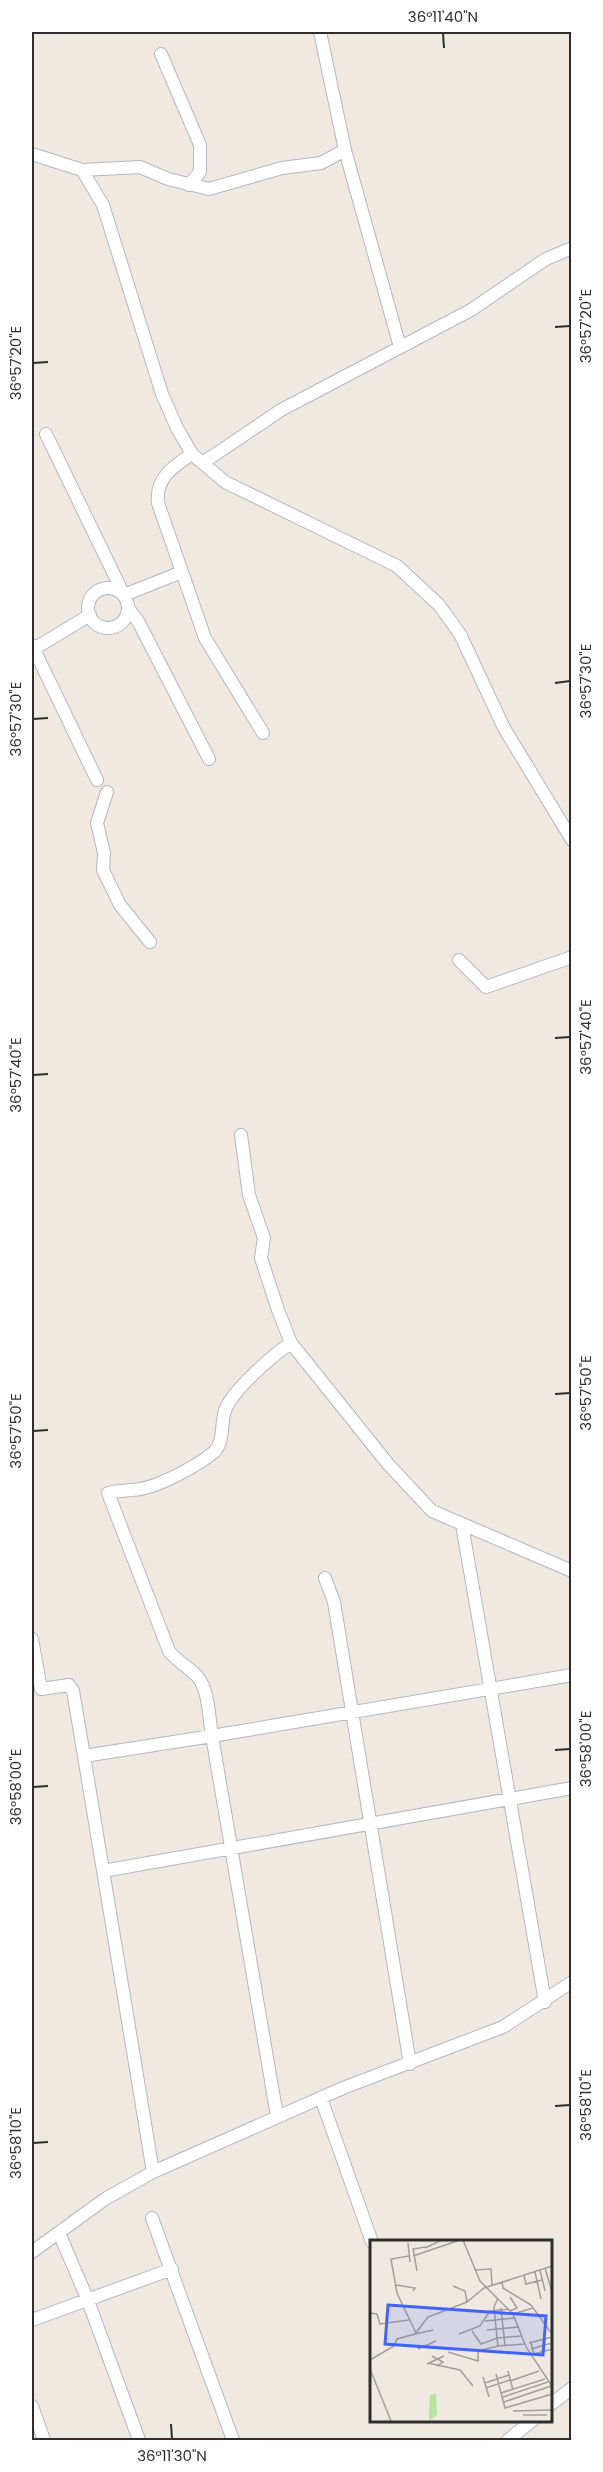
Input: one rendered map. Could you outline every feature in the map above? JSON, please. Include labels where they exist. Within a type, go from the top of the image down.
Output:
[{"type":"street","points":[[320,32],[345,150],[400,347]]},
{"type":"street","points":[[161,54],[200,145],[200,172],[189,185]]},
{"type":"street","points":[[32,154],[82,170],[140,167],[189,185],[208,189],[282,168],[321,163],[345,150]]},
{"type":"street","points":[[82,170],[103,205],[162,394],[192,454],[225,482],[397,566],[439,605],[460,634],[504,728],[572,840]]},
{"type":"street","points":[[204,462],[281,410],[471,310],[546,259],[572,248]]},
{"type":"street","points":[[46,434],[124,595],[128,608],[138,621],[209,759]]},
{"type":"street","points":[[192,454],[171,468],[160,482],[157,493],[205,638],[264,733]]},
{"type":"street","points":[[124,595],[182,572]]},
{"type":"street","points":[[124,595],[113,588],[101,589],[89,603],[90,615],[99,625],[112,627],[123,620],[128,608]]},
{"type":"street","points":[[90,615],[32,648],[97,780]]},
{"type":"street","points":[[107,792],[97,823],[104,853],[103,870],[120,905],[150,942]]},
{"type":"street","points":[[459,960],[486,987],[572,957]]},
{"type":"street","points":[[241,1135],[249,1195],[264,1238],[261,1258],[291,1343],[388,1464],[432,1511],[572,1571]]},
{"type":"street","points":[[277,2116],[203,1688],[198,1677],[177,1661],[169,1651],[108,1494],[122,1489],[141,1489],[181,1473],[215,1452],[220,1445],[222,1420],[227,1406],[271,1357],[291,1343]]},
{"type":"street","points":[[462,1525],[545,2002]]},
{"type":"street","points":[[325,1578],[334,1602],[410,2064]]},
{"type":"street","points":[[32,1639],[41,1689],[69,1685],[73,1690],[153,2172]]},
{"type":"street","points":[[84,1756],[572,1675]]},
{"type":"street","points":[[103,1871],[371,1826],[509,1798],[572,1788]]},
{"type":"street","points":[[32,2252],[105,2199],[153,2172],[321,2097],[503,2027],[545,2002],[572,1982]]},
{"type":"street","points":[[321,2097],[371,2240]]},
{"type":"street","points":[[152,2218],[233,2440]]},
{"type":"street","points":[[59,2233],[87,2298],[139,2440]]},
{"type":"street","points":[[32,2320],[87,2298],[172,2269]]},
{"type":"street","points":[[552,2403],[572,2388]]},
{"type":"street","points":[[32,2406],[44,2440]]},
{"type":"street","points":[[508,2440],[532,2421]]}]
